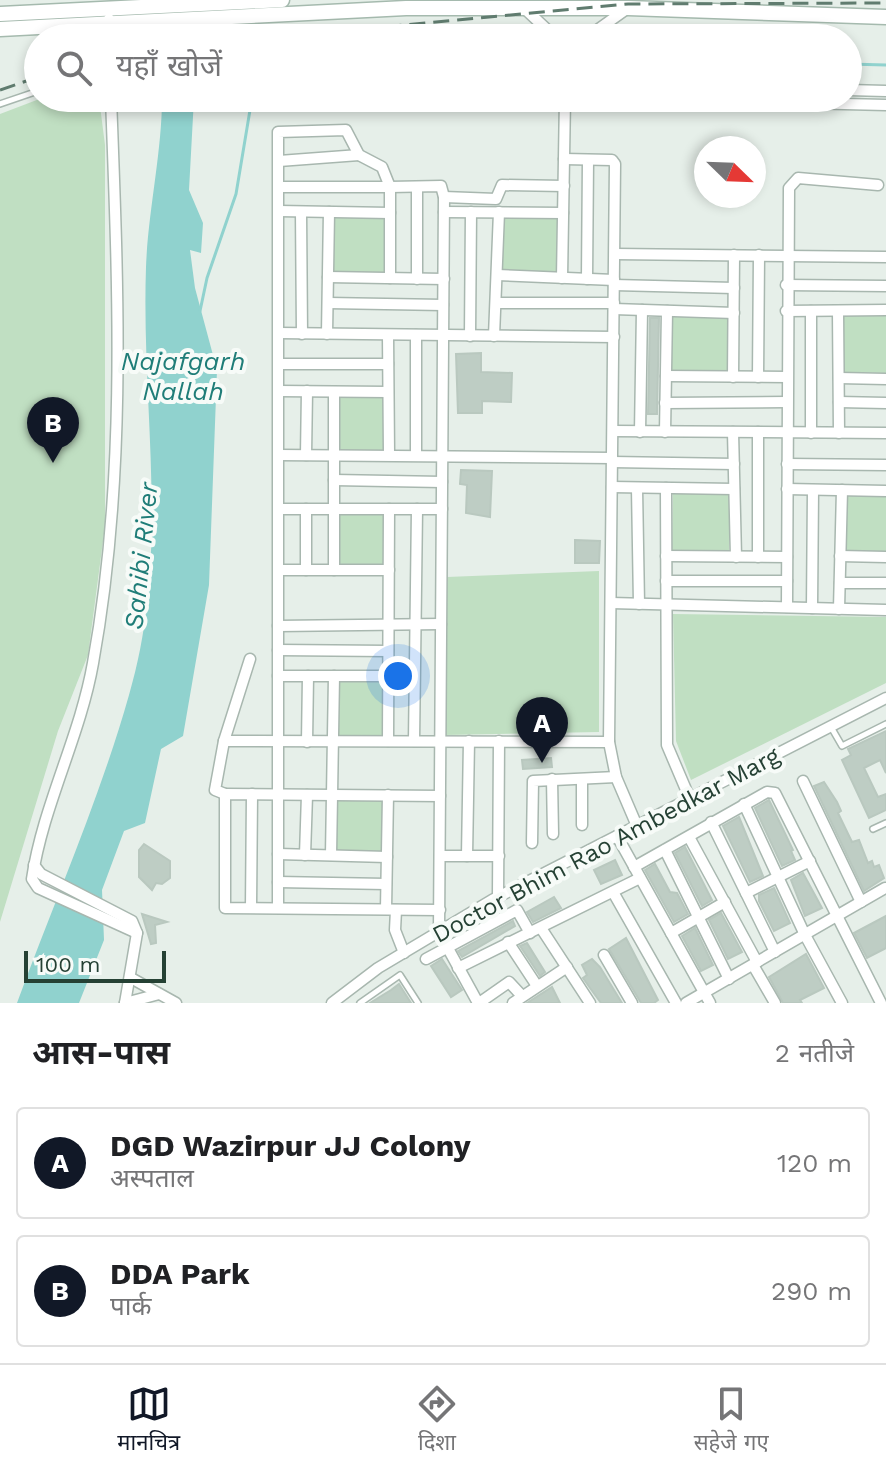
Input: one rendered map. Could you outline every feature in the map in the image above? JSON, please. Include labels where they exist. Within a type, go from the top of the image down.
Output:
[{"type":"main road","points":[[0,14],[109,24],[135,15],[282,0]]},
{"type":"main road","points":[[222,7],[628,8],[886,17]]},
{"type":"main road","points":[[0,29],[24,28]]},
{"type":"street","points":[[524,8],[541,24]]},
{"type":"street","points":[[606,24],[628,8]]},
{"type":"street","points":[[862,90],[886,91]]},
{"type":"street","points":[[862,104],[886,105]]},
{"type":"street","points":[[111,112],[119,341],[114,482],[106,576],[85,699],[38,870],[32,879],[38,888],[132,928]]},
{"type":"street","points":[[562,278],[565,112]]},
{"type":"street","points":[[278,907],[278,132],[346,130],[359,155]]},
{"type":"street","points":[[279,161],[359,155],[382,167],[390,187],[390,278]]},
{"type":"street","points":[[564,159],[612,160],[615,164],[609,742],[616,777],[637,826]]},
{"type":"street","points":[[587,279],[588,160]]},
{"type":"street","points":[[787,607],[786,285],[789,188],[794,180],[870,182],[878,185]]},
{"type":"street","points":[[444,197],[496,199],[502,185],[564,186]]},
{"type":"street","points":[[279,187],[441,186],[444,197],[444,279],[439,932],[478,1003],[509,982],[518,1000],[567,967]]},
{"type":"street","points":[[417,187],[417,279]]},
{"type":"street","points":[[279,211],[390,213]]},
{"type":"street","points":[[301,212],[302,334]]},
{"type":"street","points":[[327,334],[329,212]]},
{"type":"street","points":[[444,212],[563,213]]},
{"type":"street","points":[[470,336],[471,212]]},
{"type":"street","points":[[494,336],[499,212]]},
{"type":"street","points":[[615,254],[886,257]]},
{"type":"street","points":[[733,377],[734,255]]},
{"type":"street","points":[[758,377],[759,255]]},
{"type":"street","points":[[497,275],[734,288]]},
{"type":"street","points":[[328,277],[444,279]]},
{"type":"street","points":[[786,285],[886,286]]},
{"type":"street","points":[[328,303],[443,305]]},
{"type":"street","points":[[496,303],[734,313]]},
{"type":"street","points":[[640,432],[642,310]]},
{"type":"street","points":[[786,311],[886,310]]},
{"type":"street","points":[[665,432],[667,311]]},
{"type":"street","points":[[811,311],[811,433]]},
{"type":"street","points":[[838,311],[839,433]]},
{"type":"street","points":[[279,333],[614,337]]},
{"type":"street","points":[[388,335],[389,454]]},
{"type":"street","points":[[416,335],[416,454]]},
{"type":"street","points":[[279,364],[388,364]]},
{"type":"street","points":[[666,376],[787,377]]},
{"type":"street","points":[[839,378],[886,379]]},
{"type":"street","points":[[279,391],[388,392]]},
{"type":"street","points":[[306,455],[307,391]]},
{"type":"street","points":[[334,392],[334,570]]},
{"type":"street","points":[[665,403],[787,402]]},
{"type":"street","points":[[839,402],[886,403]]},
{"type":"street","points":[[613,431],[886,433]]},
{"type":"street","points":[[733,432],[736,557]]},
{"type":"street","points":[[758,432],[758,557]]},
{"type":"street","points":[[279,455],[443,454],[734,464]]},
{"type":"street","points":[[787,464],[886,465]]},
{"type":"street","points":[[334,480],[442,482]]},
{"type":"street","points":[[612,487],[734,489]]},
{"type":"street","points":[[637,488],[639,604]]},
{"type":"street","points":[[666,488],[667,745],[690,799]]},
{"type":"street","points":[[787,489],[886,491]]},
{"type":"street","points":[[812,608],[813,490]]},
{"type":"street","points":[[839,609],[842,490]]},
{"type":"street","points":[[279,509],[442,509]]},
{"type":"street","points":[[306,509],[306,570]]},
{"type":"street","points":[[388,741],[389,509]]},
{"type":"street","points":[[414,741],[417,509]]},
{"type":"street","points":[[666,556],[787,557]]},
{"type":"street","points":[[840,556],[886,557]]},
{"type":"street","points":[[279,570],[389,570]]},
{"type":"street","points":[[666,581],[787,581]]},
{"type":"street","points":[[840,583],[886,583]]},
{"type":"street","points":[[611,603],[886,610]]},
{"type":"street","points":[[278,626],[441,624]]},
{"type":"street","points":[[278,650],[388,651]]},
{"type":"street","points":[[250,659],[224,741],[215,790],[225,794],[440,796]]},
{"type":"street","points":[[278,676],[388,676]]},
{"type":"street","points":[[307,742],[308,676]]},
{"type":"street","points":[[331,855],[334,676]]},
{"type":"street","name":"Doctor Bhim Rao Ambedkar Marg","points":[[332,1003],[404,953],[498,897],[886,698]]},
{"type":"street","points":[[224,741],[609,742]]},
{"type":"street","points":[[467,856],[469,741]]},
{"type":"street","points":[[498,897],[499,741]]},
{"type":"street","points":[[532,843],[532,783],[552,779],[616,777]]},
{"type":"street","points":[[552,779],[553,834]]},
{"type":"street","points":[[582,780],[582,825]]},
{"type":"street","points":[[803,781],[861,902]]},
{"type":"street","points":[[634,867],[744,804],[767,792],[775,793],[879,1002]]},
{"type":"street","points":[[225,794],[224,907],[440,910]]},
{"type":"street","points":[[251,907],[252,794]]},
{"type":"street","points":[[305,855],[307,795]]},
{"type":"street","points":[[388,795],[386,884],[395,930],[404,953]]},
{"type":"street","points":[[744,804],[805,935],[842,1003]]},
{"type":"street","points":[[711,822],[775,952]]},
{"type":"street","points":[[617,836],[710,1003]]},
{"type":"street","points":[[689,837],[775,1003]]},
{"type":"street","points":[[665,850],[729,979]]},
{"type":"street","points":[[278,854],[387,857]]},
{"type":"street","points":[[440,856],[499,856]]},
{"type":"street","points":[[746,893],[810,861]]},
{"type":"street","points":[[38,870],[132,928]]},
{"type":"street","points":[[458,968],[640,878]]},
{"type":"street","points":[[278,882],[386,884]]},
{"type":"street","points":[[686,1003],[885,888]]},
{"type":"street","points":[[613,892],[676,1003]]},
{"type":"street","points":[[671,933],[725,902]]},
{"type":"street","points":[[426,959],[517,910],[530,933]]},
{"type":"street","points":[[132,928],[131,978],[125,1003],[159,994]]},
{"type":"street","points":[[541,928],[590,1003]]},
{"type":"street","points":[[508,942],[537,986]]},
{"type":"street","points":[[604,955],[632,1003]]},
{"type":"street","points":[[131,978],[176,1003]]},
{"type":"lane","points":[[0,104],[24,96]]},
{"type":"lane","points":[[831,726],[842,746],[886,724]]},
{"type":"lane","points":[[873,829],[886,823]]},
{"type":"lane","points":[[360,1003],[400,975],[418,1003]]},
{"type":"green space","points":[[24,105],[24,112],[101,112],[105,145],[105,526],[88,655],[58,731],[0,922],[0,114]]},
{"type":"green space","points":[[502,216],[560,217],[559,274],[501,273]]},
{"type":"green space","points":[[332,217],[388,218],[387,275],[331,273]]},
{"type":"green space","points":[[671,315],[728,317],[727,373],[670,372]]},
{"type":"green space","points":[[844,315],[886,316],[886,373],[843,372]]},
{"type":"green space","points":[[336,395],[386,395],[386,452],[336,453]]},
{"type":"green space","points":[[673,493],[730,494],[729,551],[672,550]]},
{"type":"green space","points":[[845,496],[886,497],[886,554],[844,553]]},
{"type":"green space","points":[[386,510],[386,568],[336,568],[335,511]]},
{"type":"green space","points":[[599,571],[599,732],[445,735],[447,577]]},
{"type":"green space","points":[[673,614],[886,617],[886,683],[691,780],[676,741]]},
{"type":"green space","points":[[386,680],[386,738],[336,738],[335,681]]},
{"type":"green space","points":[[335,797],[385,797],[385,854],[335,855]]},
{"type":"water","points":[[162,0],[205,0],[202,24],[162,24]]},
{"type":"water","name":"Najafgarh Nallah","points":[[161,112],[193,112],[189,190],[203,223],[201,253],[190,250],[195,288],[217,370],[209,585],[183,736],[161,749],[145,823],[124,831],[102,890],[104,940],[79,1003],[17,1003],[104,772],[142,642],[152,535],[146,267]]},
{"type":"building","points":[[650,318],[659,318],[657,414],[648,414]]},
{"type":"building","points":[[481,353],[481,372],[512,373],[511,402],[482,401],[482,413],[458,413],[456,354]]},
{"type":"building","points":[[461,470],[492,471],[490,517],[466,513],[467,485],[460,484]]},
{"type":"building","points":[[575,540],[600,541],[599,563],[575,563]]},
{"type":"building","points":[[886,731],[886,773],[880,760],[864,768],[878,797],[886,794],[886,810],[869,818],[842,760],[851,755],[848,749]]},
{"type":"building","points":[[551,758],[552,767],[523,769],[522,760]]},
{"type":"building","points":[[824,782],[837,802],[841,811],[838,813],[852,842],[859,840],[868,863],[872,861],[874,867],[879,865],[884,878],[864,891],[814,786]]},
{"type":"building","points":[[769,800],[795,860],[782,866],[755,808]]},
{"type":"building","points":[[739,817],[763,876],[750,882],[723,826]]},
{"type":"building","points":[[144,844],[170,861],[170,878],[162,884],[156,883],[152,890],[139,877],[139,850]]},
{"type":"building","points":[[685,847],[712,900],[702,906],[675,853]]},
{"type":"building","points":[[615,860],[622,875],[601,884],[594,870]]},
{"type":"building","points":[[655,864],[670,892],[677,893],[688,914],[674,922],[645,870]]},
{"type":"building","points":[[803,873],[822,908],[805,916],[791,880]]},
{"type":"building","points":[[774,888],[790,923],[774,931],[759,895]]},
{"type":"building","points":[[554,897],[561,908],[533,922],[527,912]]},
{"type":"building","points":[[721,913],[742,952],[728,959],[709,920]]},
{"type":"building","points":[[142,914],[167,922],[155,925],[156,943],[151,944]]},
{"type":"building","points":[[886,916],[886,948],[867,958],[854,933]]},
{"type":"building","points":[[513,921],[515,926],[462,957],[458,951]]},
{"type":"building","points":[[695,928],[713,965],[701,971],[682,936]]},
{"type":"building","points":[[626,938],[658,1000],[654,1003],[641,1003],[609,949]]},
{"type":"building","points":[[527,943],[545,972],[540,976],[520,946]]},
{"type":"building","points":[[806,954],[824,988],[800,1000],[802,1003],[783,1003],[769,977]]},
{"type":"building","points":[[442,959],[462,990],[451,997],[431,966]]},
{"type":"building","points":[[592,959],[622,1003],[601,1003],[583,978],[587,975],[582,965]]},
{"type":"building","points":[[399,984],[411,1003],[370,1003],[391,990]]},
{"type":"building","points":[[552,987],[560,1003],[527,1003]]},
{"type":"waterway","points":[[862,64],[886,65]]},
{"type":"waterway","points":[[200,311],[207,278],[236,194],[250,112]]},
{"type":"railway","points":[[415,24],[628,4],[886,3]]},
{"type":"railway","points":[[0,90],[24,82]]},
{"type":"place","name":"DDA Park","points":[[53,463]]},
{"type":"place","name":"DGD Wazirpur JJ Colony","points":[[542,763]]},
{"type":"water label","name":"Sahibi River","points":[[141,556]]}]
